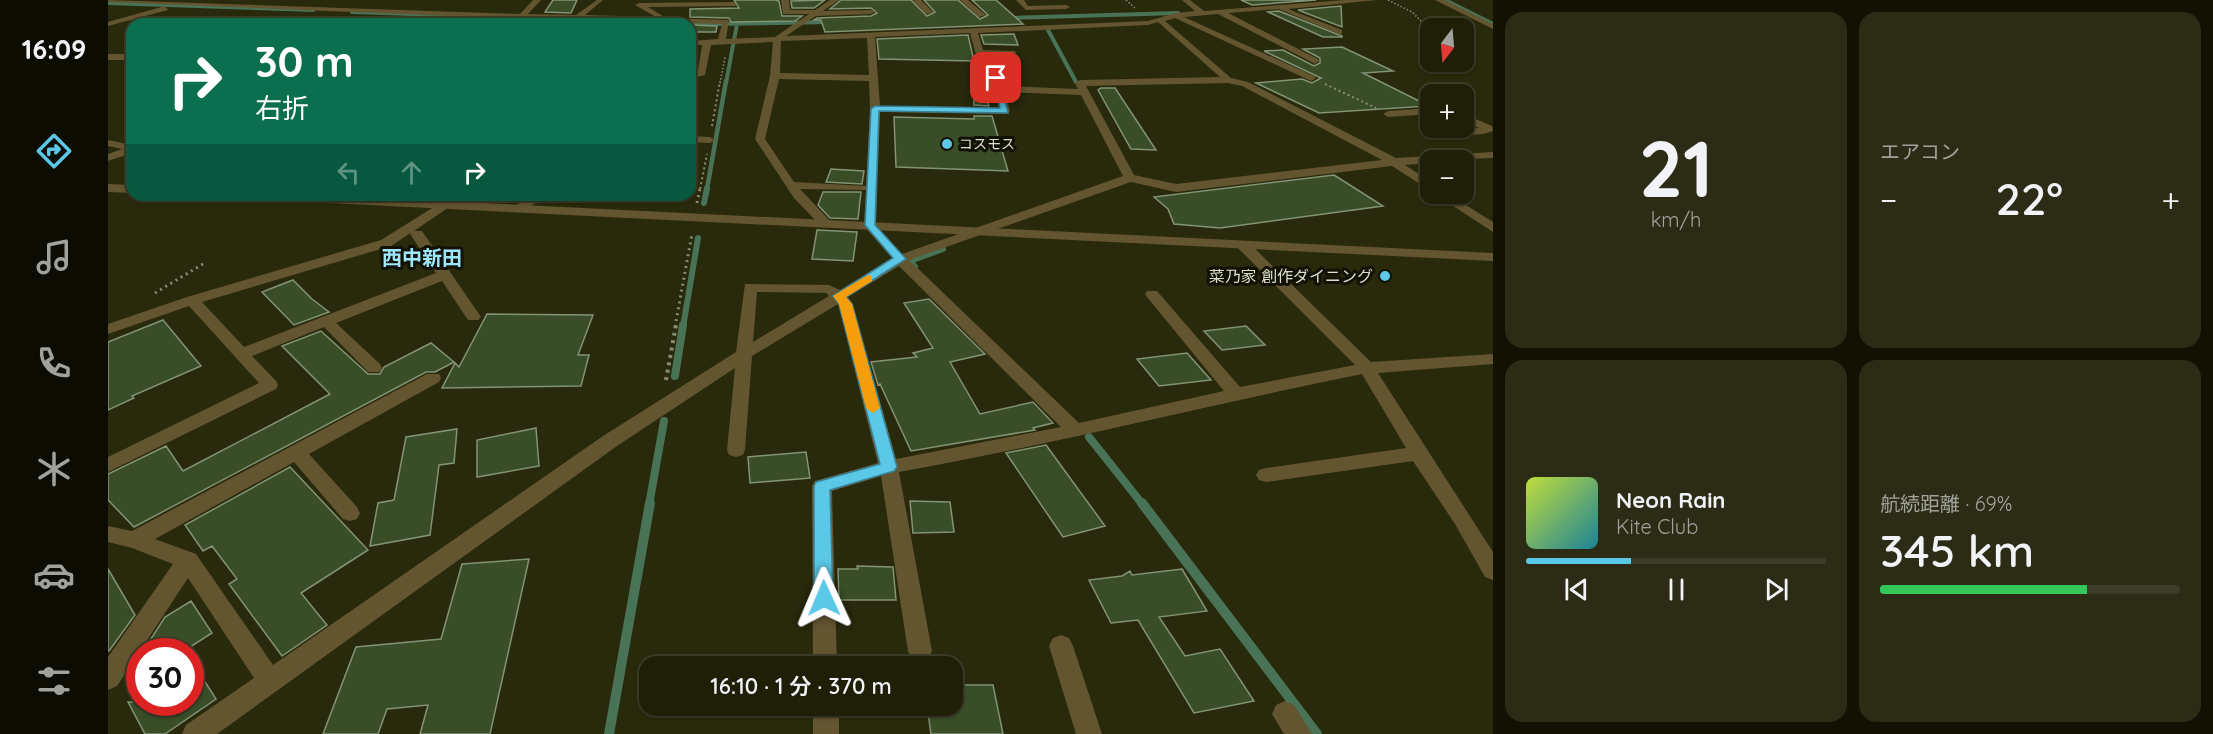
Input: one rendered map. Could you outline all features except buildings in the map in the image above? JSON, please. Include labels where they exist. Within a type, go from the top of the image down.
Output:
[{"type":"street","points":[[108,0],[608,18]]},
{"type":"street","points":[[129,18],[192,0]]},
{"type":"street","points":[[523,15],[537,0]]},
{"type":"street","points":[[785,0],[786,12],[871,12]]},
{"type":"street","points":[[777,39],[834,0]]},
{"type":"street","points":[[917,0],[929,12]]},
{"type":"street","points":[[964,0],[982,15]]},
{"type":"street","points":[[1020,0],[1026,8],[1066,7]]},
{"type":"street","points":[[1185,0],[1202,13]]},
{"type":"street","points":[[1255,0],[1340,33]]},
{"type":"street","points":[[696,43],[871,37],[1161,21],[1176,15],[1373,0]]},
{"type":"street","points":[[1439,0],[1474,14],[1493,27]]},
{"type":"street","points":[[578,17],[600,1]]},
{"type":"street","points":[[663,18],[639,5],[663,2],[732,12]]},
{"type":"street","points":[[433,13],[448,3]]},
{"type":"street","points":[[390,18],[401,12]]},
{"type":"street","points":[[683,18],[732,12]]},
{"type":"street","points":[[729,41],[732,12]]},
{"type":"street","points":[[1220,12],[1315,61]]},
{"type":"street","points":[[482,18],[486,14]]},
{"type":"street","points":[[1176,15],[1311,78]]},
{"type":"street","points":[[108,24],[126,19]]},
{"type":"street","points":[[1161,21],[1228,80]]},
{"type":"street","points":[[974,32],[979,53],[1012,53]]},
{"type":"street","points":[[871,37],[875,109],[870,225],[900,259],[1075,430]]},
{"type":"street","points":[[777,39],[775,76],[760,139],[791,185],[817,216],[827,224]]},
{"type":"street","points":[[700,75],[707,42]]},
{"type":"street","points":[[108,57],[126,57]]},
{"type":"street","points":[[775,76],[805,81],[873,78]]},
{"type":"street","points":[[1130,178],[1080,83],[1228,80],[1245,84],[1394,162],[1420,180]]},
{"type":"street","points":[[875,109],[1005,111],[998,83],[1084,92]]},
{"type":"street","points":[[1389,114],[1420,112]]},
{"type":"street","points":[[1474,121],[1491,129]]},
{"type":"street","points":[[1474,132],[1491,129]]},
{"type":"street","points":[[696,139],[710,140]]},
{"type":"street","points":[[108,144],[126,148]]},
{"type":"street","points":[[108,158],[126,151]]},
{"type":"street","points":[[195,734],[600,448],[743,355],[900,259],[1130,178],[1176,188],[1394,162],[1493,155]]},
{"type":"street","points":[[791,185],[861,188]]},
{"type":"street","points":[[108,188],[126,189]]},
{"type":"street","points":[[368,201],[1493,257]]},
{"type":"street","points":[[108,329],[192,300],[386,243],[453,201]]},
{"type":"street","points":[[516,208],[532,201]]},
{"type":"street","points":[[1456,204],[1493,228]]},
{"type":"street","points":[[417,234],[472,316]]},
{"type":"street","points":[[1242,244],[1367,368],[1418,453],[1462,518],[1493,572]]},
{"type":"street","points":[[242,354],[444,274]]},
{"type":"street","points":[[736,450],[750,287],[829,289],[846,304],[889,467],[920,651]]},
{"type":"street","points":[[1152,294],[1236,394]]},
{"type":"street","points":[[108,465],[270,385],[192,300]]},
{"type":"street","points":[[326,321],[374,368]]},
{"type":"street","points":[[825,656],[822,486],[889,467],[1001,447],[1236,394],[1367,368],[1493,359]]},
{"type":"street","points":[[134,540],[433,378]]},
{"type":"street","points":[[296,452],[350,513]]},
{"type":"street","points":[[1266,475],[1418,453]]},
{"type":"street","points":[[108,534],[134,540],[188,560],[269,680]]},
{"type":"street","points":[[108,678],[188,560]]},
{"type":"street","points":[[1061,646],[1089,734]]},
{"type":"street","points":[[826,716],[826,734]]},
{"type":"path","points":[[1388,0],[1412,12],[1420,20]]},
{"type":"path","points":[[662,407],[694,218]]},
{"type":"waterway","points":[[1445,0],[1493,24]]},
{"type":"waterway","points":[[108,3],[313,10]]},
{"type":"waterway","points":[[352,12],[532,18]]},
{"type":"waterway","points":[[1006,18],[1178,13]]},
{"type":"waterway","points":[[696,23],[832,22]]},
{"type":"waterway","points":[[726,83],[737,24]]},
{"type":"waterway","points":[[1048,30],[1076,82]]},
{"type":"waterway","points":[[707,189],[726,81]]},
{"type":"waterway","points":[[704,203],[707,188]]},
{"type":"waterway","points":[[683,327],[698,238]]},
{"type":"waterway","points":[[915,267],[910,261],[943,249]]},
{"type":"waterway","points":[[675,376],[683,325]]},
{"type":"waterway","points":[[649,505],[664,421]]},
{"type":"waterway","points":[[1089,437],[1143,505]]},
{"type":"waterway","points":[[609,734],[650,503]]},
{"type":"waterway","points":[[1142,503],[1317,734]]},
{"type":"slow traffic","points":[[868,279],[839,296],[846,304],[873,408]]},
{"type":"place","name":"コスモス","points":[[947,144]]},
{"type":"place","name":"菜乃家 創作ダイニング","points":[[1385,276]]},
{"type":"district","name":"西中新田","points":[[422,258]]},
{"type":"route","points":[[824,598],[822,486],[889,467],[846,304],[839,296],[900,259],[870,225],[875,109],[1005,111],[996,78]]}]
